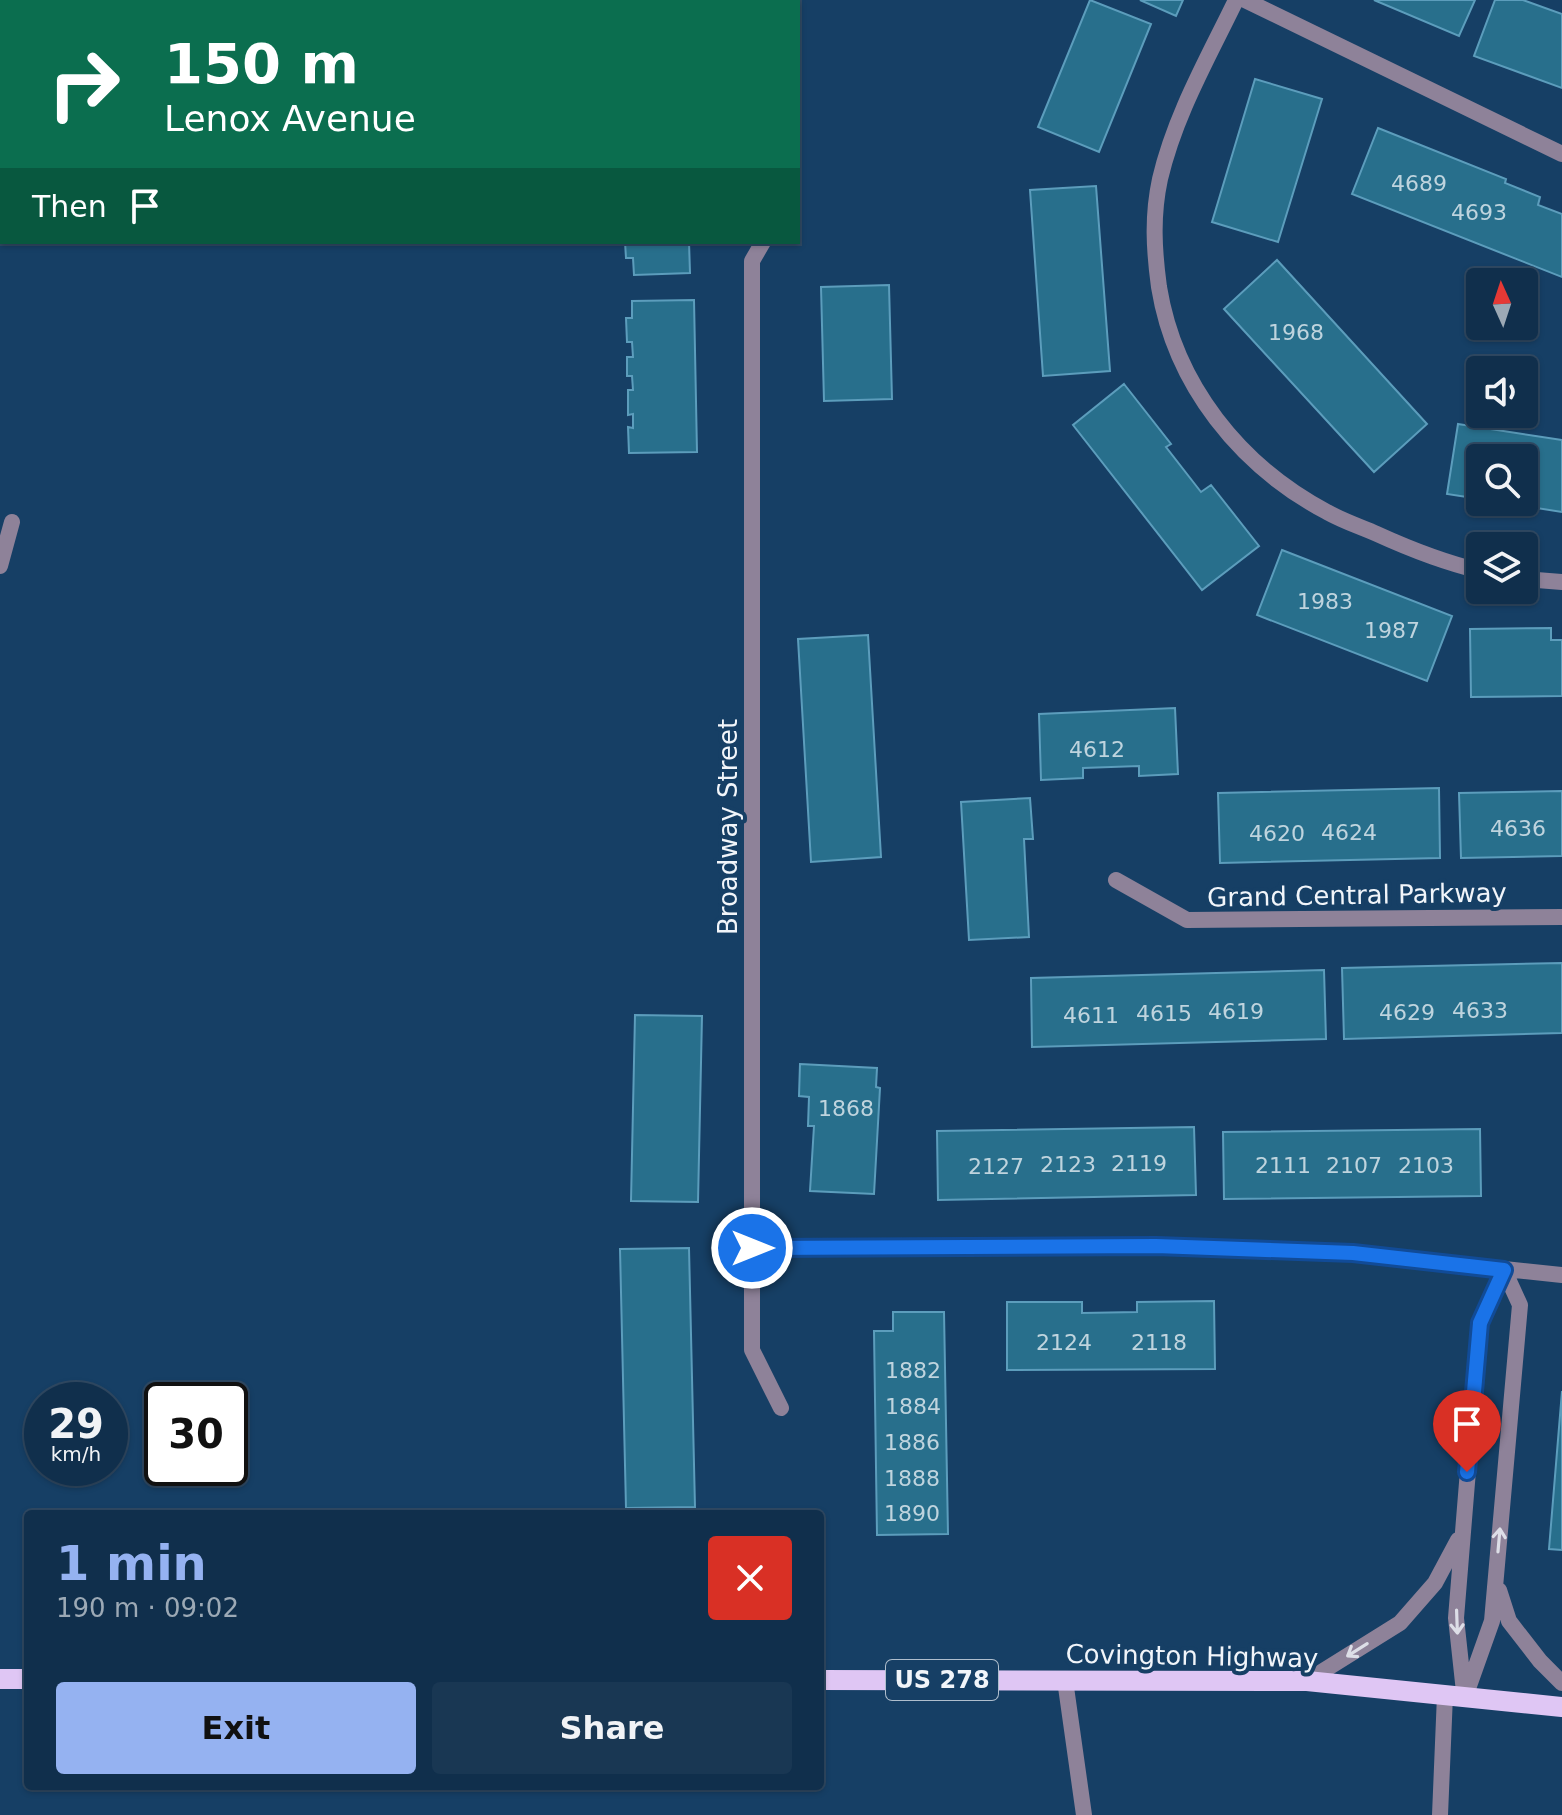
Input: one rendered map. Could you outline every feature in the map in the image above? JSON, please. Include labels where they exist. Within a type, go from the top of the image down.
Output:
[{"type":"main road","points":[[0,1679],[24,1679]]},
{"type":"main road","name":"Covington Highway","points":[[824,1680],[1307,1681],[1562,1707]]},
{"type":"street","points":[[1236,0],[1174,127],[1160,181],[1153,245],[1165,321],[1190,382],[1227,435],[1276,478],[1327,512],[1440,562],[1466,568]]},
{"type":"street","points":[[1245,0],[1562,154]]},
{"type":"street","name":"Broadway Street","points":[[762,244],[752,261],[752,1350],[781,1408]]},
{"type":"street","points":[[0,566],[12,522]]},
{"type":"street","points":[[1538,580],[1562,582]]},
{"type":"street","name":"Grand Central Parkway","points":[[1116,880],[1187,920],[1562,917]]},
{"type":"street","points":[[752,1248],[1156,1246],[1353,1253],[1562,1275]]},
{"type":"street","points":[[1440,1815],[1455,1696],[1456,1618],[1480,1323],[1504,1270]]},
{"type":"street","points":[[1455,1696],[1492,1621],[1520,1305],[1504,1270]]},
{"type":"street","points":[[1307,1681],[1400,1623],[1435,1583],[1463,1531]]},
{"type":"street","points":[[1496,1581],[1509,1621],[1540,1661],[1562,1683]]},
{"type":"street","points":[[1065,1680],[1084,1815]]},
{"type":"building","points":[[1090,0],[1151,24],[1099,152],[1038,127]]},
{"type":"building","points":[[1140,0],[1183,0],[1176,16]]},
{"type":"building","points":[[1374,0],[1475,0],[1459,36]]},
{"type":"building","points":[[1495,0],[1523,0],[1562,14],[1562,88],[1474,56]]},
{"type":"building","points":[[1255,79],[1322,99],[1278,242],[1212,222]]},
{"type":"building","points":[[1378,128],[1506,179],[1505,183],[1540,197],[1538,205],[1562,214],[1562,277],[1352,194]]},
{"type":"building","points":[[1096,186],[1110,371],[1043,376],[1030,190]]},
{"type":"building","points":[[625,244],[689,244],[690,273],[634,275],[633,258],[626,258]]},
{"type":"building","points":[[1277,260],[1427,424],[1374,472],[1224,309]]},
{"type":"building","points":[[889,285],[892,399],[824,401],[821,287]]},
{"type":"building","points":[[694,300],[697,452],[629,453],[628,427],[633,428],[633,414],[628,415],[628,390],[633,390],[632,376],[627,376],[627,357],[633,357],[632,342],[627,342],[626,318],[632,318],[632,301]]},
{"type":"building","points":[[1124,384],[1171,444],[1166,447],[1201,492],[1211,485],[1259,546],[1202,590],[1073,425]]},
{"type":"building","points":[[1458,424],[1466,425],[1466,428],[1562,440],[1562,512],[1538,508],[1538,444],[1466,444],[1466,497],[1447,494]]},
{"type":"building","points":[[1282,550],[1452,616],[1427,681],[1257,615]]},
{"type":"building","points":[[1551,628],[1551,640],[1562,640],[1562,696],[1471,697],[1470,629]]},
{"type":"building","points":[[868,635],[881,857],[811,862],[798,639]]},
{"type":"building","points":[[1175,708],[1178,774],[1139,776],[1139,766],[1083,768],[1083,778],[1041,780],[1039,714]]},
{"type":"building","points":[[1439,788],[1440,858],[1220,863],[1218,793]]},
{"type":"building","points":[[1562,791],[1562,856],[1461,858],[1459,793]]},
{"type":"building","points":[[1030,798],[1033,839],[1024,839],[1029,937],[969,940],[961,802]]},
{"type":"building","points":[[1562,963],[1562,1033],[1344,1039],[1342,968]]},
{"type":"building","points":[[1324,970],[1326,1039],[1032,1047],[1031,978]]},
{"type":"building","points":[[635,1015],[702,1016],[698,1202],[631,1201]]},
{"type":"building","points":[[800,1064],[877,1068],[876,1087],[880,1088],[874,1194],[810,1191],[814,1126],[808,1126],[809,1097],[799,1096]]},
{"type":"building","points":[[1194,1127],[1196,1195],[938,1200],[937,1131]]},
{"type":"building","points":[[1480,1129],[1481,1196],[1224,1199],[1223,1132]]},
{"type":"building","points":[[689,1248],[695,1507],[626,1508],[620,1249]]},
{"type":"building","points":[[1214,1301],[1215,1369],[1007,1370],[1007,1302],[1082,1302],[1082,1313],[1137,1312],[1137,1302]]},
{"type":"building","points":[[893,1312],[944,1312],[948,1534],[877,1535],[874,1331],[893,1331]]},
{"type":"building","points":[[1562,1391],[1562,1550],[1549,1549]]},
{"type":"route","points":[[752,1248],[1156,1246],[1353,1253],[1504,1270],[1480,1323],[1467,1472]]}]
